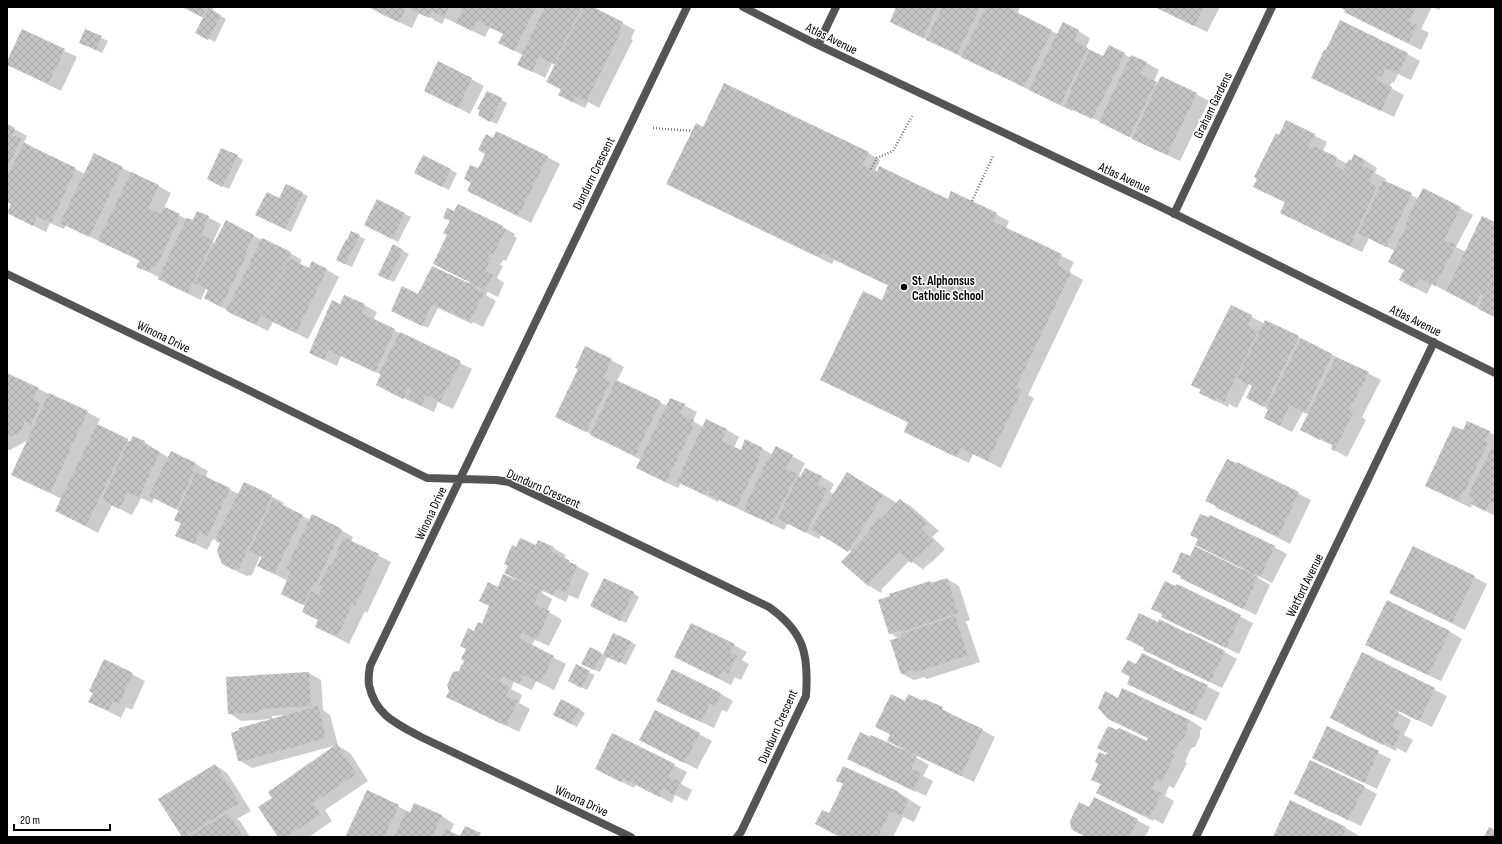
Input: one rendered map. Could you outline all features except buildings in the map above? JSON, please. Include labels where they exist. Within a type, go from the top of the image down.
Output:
[{"type":"street","name":"Dundurn Crescent","points":[[687,7],[458,480],[496,480],[509,482],[768,607],[781,616],[791,626],[799,638],[805,653],[807,673],[806,696],[741,832],[737,837]]},
{"type":"street","name":"Atlas Avenue","points":[[743,7],[818,45],[1174,214],[1495,373]]},
{"type":"street","points":[[818,45],[836,7]]},
{"type":"street","name":"Graham Gardens","points":[[1174,214],[1272,7]]},
{"type":"street","name":"Winona Drive","points":[[7,274],[427,478],[458,480],[370,666],[368,684],[373,699],[380,710],[391,721],[409,731],[631,837]]},
{"type":"street","name":"Watford Avenue","points":[[1196,837],[1434,342]]},
{"type":"path","points":[[871,169],[877,158],[893,151],[912,116]]},
{"type":"path","points":[[652,128],[692,130]]},
{"type":"path","points":[[972,201],[993,156]]},
{"type":"place","name":"St. Alphonsus Catholic School","points":[[904,287]]}]
